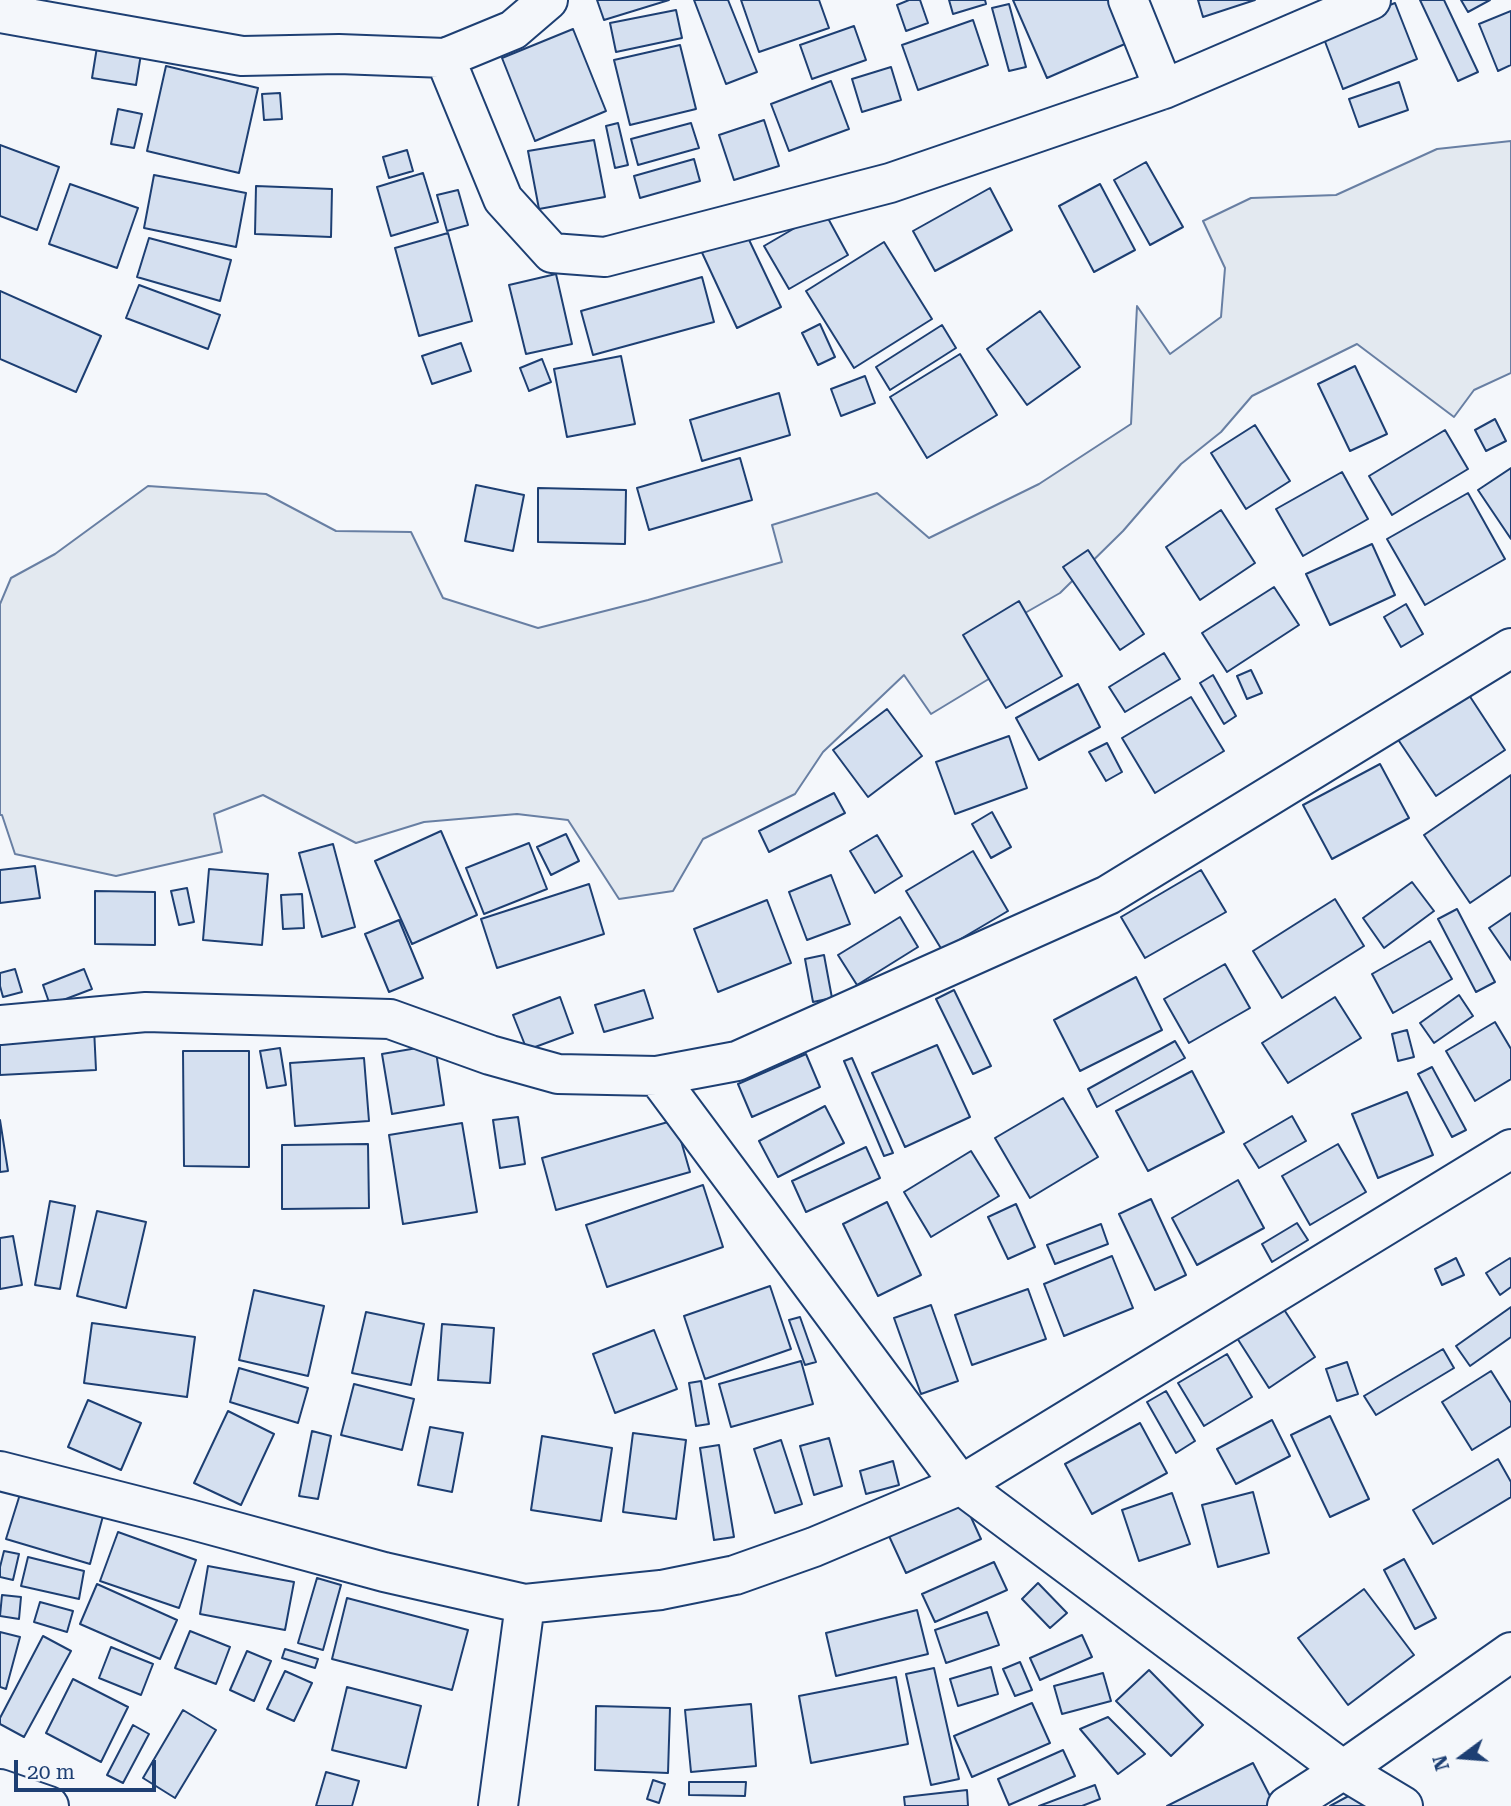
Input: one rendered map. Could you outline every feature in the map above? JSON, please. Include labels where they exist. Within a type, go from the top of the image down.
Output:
[{"type":"street","points":[[0,13],[242,56],[339,54],[445,58],[513,30],[548,0]]},
{"type":"street","points":[[1128,0],[1164,89]]},
{"type":"street","points":[[445,58],[503,199],[552,253],[605,257],[890,183],[1164,89],[1371,0]]},
{"type":"street","points":[[0,1025],[146,1012],[390,1019],[490,1055],[558,1074],[657,1076],[737,1061],[1108,895],[1511,648]]},
{"type":"street","points":[[657,1076],[961,1485],[1343,1770],[1403,1806]]},
{"type":"street","points":[[0,1471],[384,1572],[525,1604],[661,1590],[735,1575],[814,1547],[961,1485],[1511,1149]]},
{"type":"street","points":[[498,1806],[525,1604]]},
{"type":"street","points":[[1287,1806],[1511,1652]]},
{"type":"street","points":[[0,1789],[49,1806]]},
{"type":"shaded area","points":[[1511,141],[1511,373],[1474,390],[1454,417],[1357,344],[1252,396],[1221,432],[1181,464],[1123,531],[1060,593],[1018,617],[997,674],[931,714],[904,675],[823,752],[795,794],[703,839],[673,891],[619,899],[568,820],[517,814],[424,822],[356,843],[263,795],[214,814],[222,852],[116,876],[15,854],[0,815],[0,604],[11,578],[55,554],[148,486],[266,494],[336,531],[411,532],[443,598],[538,628],[782,562],[772,525],[877,493],[929,538],[1039,484],[1131,424],[1137,306],[1170,354],[1221,317],[1225,268],[1203,221],[1251,198],[1336,195],[1437,149]]},
{"type":"building","points":[[597,0],[669,0],[604,20]]},
{"type":"building","points":[[694,0],[728,0],[757,72],[726,84]]},
{"type":"building","points":[[741,0],[819,0],[829,28],[759,52]]},
{"type":"building","points":[[909,0],[920,0],[928,23],[906,31],[897,5]]},
{"type":"building","points":[[949,0],[985,0],[986,4],[953,14]]},
{"type":"building","points":[[1013,0],[1116,0],[1134,40],[1047,78]]},
{"type":"building","points":[[1198,0],[1255,0],[1203,17]]},
{"type":"building","points":[[1420,0],[1444,0],[1478,72],[1458,81]]},
{"type":"building","points":[[1461,0],[1490,0],[1468,12]]},
{"type":"building","points":[[1395,3],[1417,59],[1343,89],[1321,31]]},
{"type":"building","points":[[1009,4],[1026,67],[1009,71],[992,8]]},
{"type":"building","points":[[676,10],[682,38],[616,52],[610,23]]},
{"type":"building","points":[[1511,11],[1511,65],[1498,71],[1479,24]]},
{"type":"building","points":[[973,20],[988,65],[918,90],[902,45]]},
{"type":"building","points":[[854,26],[866,60],[812,79],[800,45]]},
{"type":"building","points":[[573,29],[606,111],[535,141],[502,58]]},
{"type":"building","points":[[680,45],[696,109],[630,125],[614,60]]},
{"type":"building","points":[[97,47],[141,54],[136,85],[92,78]]},
{"type":"building","points":[[166,66],[258,88],[239,173],[147,151]]},
{"type":"building","points":[[891,67],[901,100],[862,112],[852,79]]},
{"type":"building","points":[[831,81],[849,129],[789,151],[771,104]]},
{"type":"building","points":[[1399,82],[1408,110],[1359,127],[1349,99]]},
{"type":"building","points":[[280,93],[282,119],[264,120],[262,94]]},
{"type":"building","points":[[118,109],[142,114],[134,148],[111,144]]},
{"type":"building","points":[[764,120],[779,166],[734,180],[719,135]]},
{"type":"building","points":[[618,123],[628,165],[615,168],[606,126]]},
{"type":"building","points":[[691,123],[699,148],[638,165],[631,139]]},
{"type":"building","points":[[594,140],[605,197],[539,209],[528,151]]},
{"type":"building","points":[[0,145],[59,167],[37,230],[0,216]]},
{"type":"building","points":[[407,150],[413,171],[389,178],[383,157]]},
{"type":"building","points":[[694,159],[700,181],[640,198],[634,176]]},
{"type":"building","points":[[1146,162],[1183,227],[1150,245],[1114,180]]},
{"type":"building","points":[[423,173],[438,222],[391,236],[377,187]]},
{"type":"building","points":[[154,175],[246,193],[236,247],[144,228]]},
{"type":"building","points":[[70,184],[138,208],[117,268],[49,244]]},
{"type":"building","points":[[1100,184],[1135,250],[1094,272],[1059,206]]},
{"type":"building","points":[[256,186],[332,189],[331,237],[255,234]]},
{"type":"building","points":[[990,188],[1012,230],[935,271],[913,231]]},
{"type":"building","points":[[458,190],[468,225],[447,231],[437,195]]},
{"type":"building","points":[[824,211],[848,255],[789,289],[764,246]]},
{"type":"building","points":[[741,223],[781,307],[737,328],[698,244]]},
{"type":"building","points":[[448,233],[472,321],[419,336],[395,248]]},
{"type":"building","points":[[149,238],[231,260],[220,301],[137,277]]},
{"type":"building","points":[[884,242],[932,319],[854,368],[806,291]]},
{"type":"building","points":[[556,274],[572,344],[526,354],[509,285]]},
{"type":"building","points":[[702,277],[714,322],[593,355],[581,311]]},
{"type":"building","points":[[139,285],[220,315],[208,349],[126,318]]},
{"type":"building","points":[[0,291],[101,336],[76,392],[0,359]]},
{"type":"building","points":[[1040,311],[1080,367],[1027,405],[987,349]]},
{"type":"building","points":[[820,324],[835,357],[818,365],[802,333]]},
{"type":"building","points":[[942,325],[956,348],[890,390],[876,367]]},
{"type":"building","points":[[461,343],[471,371],[432,384],[422,356]]},
{"type":"building","points":[[960,354],[997,415],[927,458],[890,397]]},
{"type":"building","points":[[621,356],[635,424],[567,437],[554,369]]},
{"type":"building","points":[[542,359],[551,382],[529,391],[520,368]]},
{"type":"building","points":[[1355,366],[1387,434],[1350,451],[1318,384]]},
{"type":"building","points":[[865,376],[875,403],[841,416],[831,389]]},
{"type":"building","points":[[779,393],[790,435],[702,461],[690,420]]},
{"type":"building","points":[[1495,419],[1506,441],[1486,451],[1475,430]]},
{"type":"building","points":[[1255,425],[1290,481],[1246,509],[1211,453]]},
{"type":"building","points":[[1445,430],[1468,469],[1392,515],[1369,476]]},
{"type":"building","points":[[740,458],[752,500],[649,530],[637,488]]},
{"type":"building","points":[[1511,468],[1511,539],[1478,490]]},
{"type":"building","points":[[1342,472],[1368,519],[1303,556],[1276,509]]},
{"type":"building","points":[[476,485],[524,495],[513,551],[465,541]]},
{"type":"building","points":[[538,488],[626,490],[625,544],[538,542]]},
{"type":"building","points":[[1468,493],[1505,559],[1425,605],[1387,539]]},
{"type":"building","points":[[1221,510],[1255,563],[1200,600],[1166,547]]},
{"type":"building","points":[[1372,544],[1395,595],[1330,625],[1306,574]]},
{"type":"building","points":[[1088,550],[1144,634],[1120,650],[1063,567]]},
{"type":"building","points":[[1274,587],[1299,625],[1227,672],[1202,633]]},
{"type":"building","points":[[1019,601],[1062,676],[1006,708],[963,635]]},
{"type":"building","points":[[1406,604],[1423,634],[1401,647],[1384,617]]},
{"type":"building","points":[[1164,653],[1180,679],[1125,712],[1109,687]]},
{"type":"building","points":[[1251,670],[1262,693],[1247,699],[1237,676]]},
{"type":"building","points":[[1213,675],[1236,716],[1224,724],[1200,683]]},
{"type":"building","points":[[1078,684],[1100,727],[1039,760],[1016,718]]},
{"type":"building","points":[[1467,692],[1505,750],[1436,796],[1397,738]]},
{"type":"building","points":[[1191,697],[1224,751],[1155,793],[1122,738]]},
{"type":"building","points":[[887,709],[922,756],[868,797],[833,750]]},
{"type":"building","points":[[1009,736],[1027,788],[955,814],[936,762]]},
{"type":"building","points":[[1107,743],[1122,772],[1106,781],[1089,752]]},
{"type":"building","points":[[1380,764],[1409,818],[1332,859],[1303,805]]},
{"type":"building","points":[[1511,775],[1511,875],[1470,903],[1424,835]]},
{"type":"building","points":[[834,793],[845,813],[769,852],[759,831]]},
{"type":"building","points":[[992,812],[1011,847],[991,858],[972,824]]},
{"type":"building","points":[[441,831],[477,915],[412,944],[375,861]]},
{"type":"building","points":[[566,834],[579,861],[551,875],[537,847]]},
{"type":"building","points":[[877,835],[902,876],[875,893],[850,851]]},
{"type":"building","points":[[529,843],[547,889],[484,914],[466,868]]},
{"type":"building","points":[[333,844],[355,927],[322,937],[299,853]]},
{"type":"building","points":[[973,851],[1008,911],[942,950],[906,891]]},
{"type":"building","points":[[35,866],[40,898],[0,903],[0,870]]},
{"type":"building","points":[[209,869],[268,874],[262,945],[203,940]]},
{"type":"building","points":[[1201,870],[1226,912],[1145,958],[1121,917]]},
{"type":"building","points":[[831,875],[850,924],[807,940],[789,892]]},
{"type":"building","points":[[1412,882],[1434,911],[1384,948],[1363,918]]},
{"type":"building","points":[[589,884],[604,934],[497,968],[481,919]]},
{"type":"building","points":[[187,888],[194,922],[179,925],[171,891]]},
{"type":"building","points":[[95,891],[155,892],[155,945],[95,944]]},
{"type":"building","points":[[302,894],[304,928],[283,929],[281,895]]},
{"type":"building","points":[[1335,899],[1364,946],[1282,998],[1253,951]]},
{"type":"building","points":[[767,900],[791,963],[718,992],[694,929]]},
{"type":"building","points":[[1457,909],[1495,982],[1476,992],[1438,919]]},
{"type":"building","points":[[1511,913],[1511,960],[1489,928]]},
{"type":"building","points":[[900,917],[918,947],[857,985],[838,955]]},
{"type":"building","points":[[399,920],[423,978],[389,992],[365,934]]},
{"type":"building","points":[[1430,941],[1452,979],[1393,1013],[1372,974]]},
{"type":"building","points":[[824,955],[832,998],[813,1002],[805,959]]},
{"type":"building","points":[[1225,964],[1250,1008],[1189,1043],[1164,999]]},
{"type":"building","points":[[15,969],[22,992],[3,997],[0,973]]},
{"type":"building","points":[[84,969],[92,989],[50,1005],[43,985]]},
{"type":"building","points":[[1136,977],[1162,1030],[1080,1071],[1054,1020]]},
{"type":"building","points":[[644,990],[653,1018],[604,1032],[595,1005]]},
{"type":"building","points":[[954,990],[991,1066],[973,1074],[936,999]]},
{"type":"building","points":[[1459,995],[1473,1016],[1434,1043],[1420,1023]]},
{"type":"building","points":[[560,997],[573,1033],[527,1050],[513,1015]]},
{"type":"building","points":[[1335,997],[1361,1038],[1288,1083],[1262,1043]]},
{"type":"building","points":[[1495,1022],[1511,1049],[1511,1079],[1475,1101],[1446,1051]]},
{"type":"building","points":[[94,1028],[96,1070],[0,1075],[0,1033]]},
{"type":"building","points":[[1407,1030],[1414,1057],[1398,1061],[1392,1034]]},
{"type":"building","points":[[1175,1041],[1185,1058],[1097,1107],[1088,1089]]},
{"type":"building","points":[[435,1045],[444,1105],[392,1114],[382,1054]]},
{"type":"building","points":[[937,1045],[970,1117],[905,1147],[872,1073]]},
{"type":"building","points":[[280,1048],[286,1085],[267,1088],[260,1051]]},
{"type":"building","points":[[183,1051],[249,1051],[249,1167],[184,1166]]},
{"type":"building","points":[[806,1054],[820,1087],[752,1117],[738,1084]]},
{"type":"building","points":[[364,1058],[369,1121],[295,1126],[290,1063]]},
{"type":"building","points":[[852,1058],[893,1153],[884,1156],[844,1061]]},
{"type":"building","points":[[1432,1067],[1466,1130],[1452,1137],[1418,1074]]},
{"type":"building","points":[[1192,1071],[1224,1132],[1148,1171],[1116,1111]]},
{"type":"building","points":[[1407,1092],[1433,1155],[1378,1178],[1352,1114]]},
{"type":"building","points":[[1063,1098],[1098,1157],[1030,1198],[995,1138]]},
{"type":"building","points":[[825,1106],[844,1143],[778,1177],[759,1141]]},
{"type":"building","points":[[1292,1116],[1306,1141],[1259,1168],[1244,1144]]},
{"type":"building","points":[[518,1117],[525,1164],[500,1168],[493,1120]]},
{"type":"building","points":[[0,1120],[8,1171],[0,1172]]},
{"type":"building","points":[[675,1120],[690,1172],[556,1210],[542,1158]]},
{"type":"building","points":[[462,1123],[477,1212],[403,1224],[389,1135]]},
{"type":"building","points":[[368,1144],[369,1208],[282,1209],[282,1145]]},
{"type":"building","points":[[1338,1144],[1366,1192],[1310,1225],[1282,1176]]},
{"type":"building","points":[[866,1147],[880,1178],[806,1212],[792,1181]]},
{"type":"building","points":[[971,1151],[999,1196],[931,1237],[904,1192]]},
{"type":"building","points":[[1238,1180],[1264,1228],[1197,1265],[1172,1218]]},
{"type":"building","points":[[703,1185],[723,1247],[607,1287],[586,1225]]},
{"type":"building","points":[[1151,1199],[1186,1275],[1155,1290],[1119,1214]]},
{"type":"building","points":[[50,1201],[75,1206],[60,1289],[35,1285]]},
{"type":"building","points":[[887,1202],[921,1275],[878,1296],[843,1224]]},
{"type":"building","points":[[1016,1204],[1035,1247],[1008,1259],[988,1217]]},
{"type":"building","points":[[97,1211],[146,1222],[126,1308],[77,1296]]},
{"type":"building","points":[[1297,1223],[1308,1240],[1272,1262],[1262,1244]]},
{"type":"building","points":[[1101,1224],[1108,1244],[1055,1264],[1047,1245]]},
{"type":"building","points":[[13,1236],[22,1285],[0,1289],[0,1238]]},
{"type":"building","points":[[1112,1256],[1133,1308],[1064,1336],[1044,1284]]},
{"type":"building","points":[[1456,1258],[1464,1275],[1442,1285],[1435,1269]]},
{"type":"building","points":[[1510,1258],[1511,1287],[1500,1295],[1486,1273]]},
{"type":"building","points":[[770,1286],[791,1349],[705,1379],[684,1316]]},
{"type":"building","points":[[1028,1289],[1046,1339],[972,1365],[955,1315]]},
{"type":"building","points":[[254,1290],[324,1306],[308,1376],[239,1360]]},
{"type":"building","points":[[931,1305],[958,1381],[921,1394],[894,1318]]},
{"type":"building","points":[[1511,1307],[1511,1337],[1470,1366],[1456,1346]]},
{"type":"building","points":[[1283,1308],[1315,1357],[1269,1388],[1237,1338]]},
{"type":"building","points":[[366,1312],[424,1324],[411,1385],[352,1373]]},
{"type":"building","points":[[800,1317],[816,1362],[805,1365],[789,1320]]},
{"type":"building","points":[[92,1323],[195,1337],[187,1397],[84,1383]]},
{"type":"building","points":[[442,1324],[494,1328],[490,1383],[438,1380]]},
{"type":"building","points":[[654,1330],[677,1389],[615,1413],[593,1354]]},
{"type":"building","points":[[1443,1349],[1454,1368],[1376,1415],[1364,1396]]},
{"type":"building","points":[[1227,1354],[1252,1397],[1204,1426],[1178,1383]]},
{"type":"building","points":[[801,1361],[813,1404],[731,1427],[719,1384]]},
{"type":"building","points":[[1347,1362],[1358,1394],[1337,1401],[1326,1369]]},
{"type":"building","points":[[239,1368],[308,1388],[298,1423],[230,1402]]},
{"type":"building","points":[[1491,1371],[1511,1403],[1511,1426],[1472,1450],[1442,1402]]},
{"type":"building","points":[[701,1381],[709,1424],[696,1426],[689,1383]]},
{"type":"building","points":[[354,1384],[414,1399],[402,1450],[341,1435]]},
{"type":"building","points":[[1166,1391],[1195,1441],[1176,1453],[1147,1402]]},
{"type":"building","points":[[88,1400],[141,1423],[121,1470],[68,1447]]},
{"type":"building","points":[[228,1411],[274,1434],[241,1505],[194,1483]]},
{"type":"building","points":[[1330,1416],[1369,1499],[1330,1517],[1291,1435]]},
{"type":"building","points":[[1272,1420],[1290,1456],[1236,1484],[1217,1449]]},
{"type":"building","points":[[1140,1423],[1167,1473],[1092,1514],[1065,1464]]},
{"type":"building","points":[[430,1427],[463,1433],[452,1492],[418,1485]]},
{"type":"building","points":[[312,1431],[331,1436],[318,1499],[299,1496]]},
{"type":"building","points":[[633,1433],[686,1440],[676,1519],[623,1512]]},
{"type":"building","points":[[542,1436],[612,1448],[601,1521],[531,1510]]},
{"type":"building","points":[[829,1438],[842,1486],[814,1495],[800,1446]]},
{"type":"building","points":[[781,1440],[802,1504],[775,1513],[754,1449]]},
{"type":"building","points":[[719,1445],[734,1537],[714,1540],[700,1448]]},
{"type":"building","points":[[1498,1459],[1511,1482],[1511,1497],[1433,1544],[1413,1510]]},
{"type":"building","points":[[893,1461],[899,1485],[866,1494],[860,1471]]},
{"type":"building","points":[[21,1491],[103,1516],[90,1564],[6,1539]]},
{"type":"building","points":[[1253,1492],[1269,1553],[1218,1567],[1202,1505]]},
{"type":"building","points":[[1172,1493],[1190,1544],[1139,1561],[1122,1510]]},
{"type":"building","points":[[964,1502],[981,1539],[906,1573],[889,1536]]},
{"type":"building","points":[[118,1532],[196,1560],[179,1608],[100,1581]]},
{"type":"building","points":[[4,1551],[19,1554],[13,1580],[0,1577]]},
{"type":"building","points":[[28,1557],[84,1571],[79,1599],[21,1586]]},
{"type":"building","points":[[1404,1559],[1436,1618],[1415,1629],[1384,1570]]},
{"type":"building","points":[[994,1562],[1007,1590],[935,1622],[922,1594]]},
{"type":"building","points":[[208,1566],[294,1582],[285,1630],[200,1614]]},
{"type":"building","points":[[317,1578],[341,1585],[323,1650],[298,1643]]},
{"type":"building","points":[[1038,1583],[1067,1613],[1050,1628],[1022,1599]]},
{"type":"building","points":[[97,1584],[177,1620],[160,1659],[80,1624]]},
{"type":"building","points":[[1364,1589],[1414,1655],[1348,1705],[1298,1638]]},
{"type":"building","points":[[2,1595],[21,1597],[19,1619],[0,1616]]},
{"type":"building","points":[[347,1598],[468,1630],[452,1690],[332,1659]]},
{"type":"building","points":[[40,1602],[73,1611],[67,1632],[34,1622]]},
{"type":"building","points":[[917,1610],[928,1654],[836,1676],[826,1633]]},
{"type":"building","points":[[987,1612],[999,1645],[946,1663],[935,1630]]},
{"type":"building","points":[[190,1631],[230,1647],[216,1684],[175,1668]]},
{"type":"building","points":[[0,1632],[20,1637],[6,1689],[0,1687]]},
{"type":"building","points":[[1082,1635],[1092,1657],[1040,1680],[1030,1658]]},
{"type":"building","points":[[43,1636],[71,1651],[24,1737],[0,1724],[0,1718]]},
{"type":"building","points":[[111,1647],[153,1664],[141,1695],[99,1678]]},
{"type":"building","points":[[285,1649],[318,1659],[315,1668],[282,1658]]},
{"type":"building","points":[[247,1651],[271,1661],[254,1701],[230,1690]]},
{"type":"building","points":[[1020,1662],[1032,1690],[1015,1696],[1003,1669]]},
{"type":"building","points":[[991,1667],[998,1694],[958,1706],[950,1679]]},
{"type":"building","points":[[934,1668],[959,1779],[931,1785],[906,1674]]},
{"type":"building","points":[[1149,1670],[1203,1725],[1171,1756],[1116,1701]]},
{"type":"building","points":[[285,1671],[312,1683],[294,1721],[267,1709]]},
{"type":"building","points":[[1103,1673],[1111,1701],[1062,1714],[1054,1686]]},
{"type":"building","points":[[896,1677],[908,1744],[811,1763],[799,1696]]},
{"type":"building","points":[[73,1679],[128,1707],[101,1762],[46,1733]]},
{"type":"building","points":[[347,1687],[421,1706],[406,1768],[332,1750]]},
{"type":"building","points":[[1032,1703],[1050,1743],[972,1777],[954,1736]]},
{"type":"building","points":[[751,1704],[756,1766],[691,1772],[685,1710]]},
{"type":"building","points":[[596,1706],[670,1708],[668,1773],[595,1770]]},
{"type":"building","points":[[183,1710],[216,1730],[175,1798],[143,1778]]},
{"type":"building","points":[[1108,1717],[1145,1754],[1118,1774],[1080,1729]]},
{"type":"building","points":[[133,1725],[149,1734],[123,1783],[107,1775]]},
{"type":"building","points":[[1063,1750],[1075,1776],[1009,1805],[998,1779]]},
{"type":"building","points":[[1253,1763],[1273,1802],[1266,1806],[1167,1806]]},
{"type":"building","points":[[326,1772],[359,1781],[352,1806],[316,1806]]},
{"type":"building","points":[[653,1780],[665,1784],[659,1803],[647,1799]]},
{"type":"building","points":[[689,1782],[746,1782],[745,1796],[689,1795]]},
{"type":"building","points":[[1095,1785],[1100,1799],[1082,1806],[1039,1806]]},
{"type":"building","points":[[967,1790],[968,1806],[905,1806],[904,1797]]},
{"type":"building","points":[[1356,1792],[1363,1806],[1330,1806]]}]
